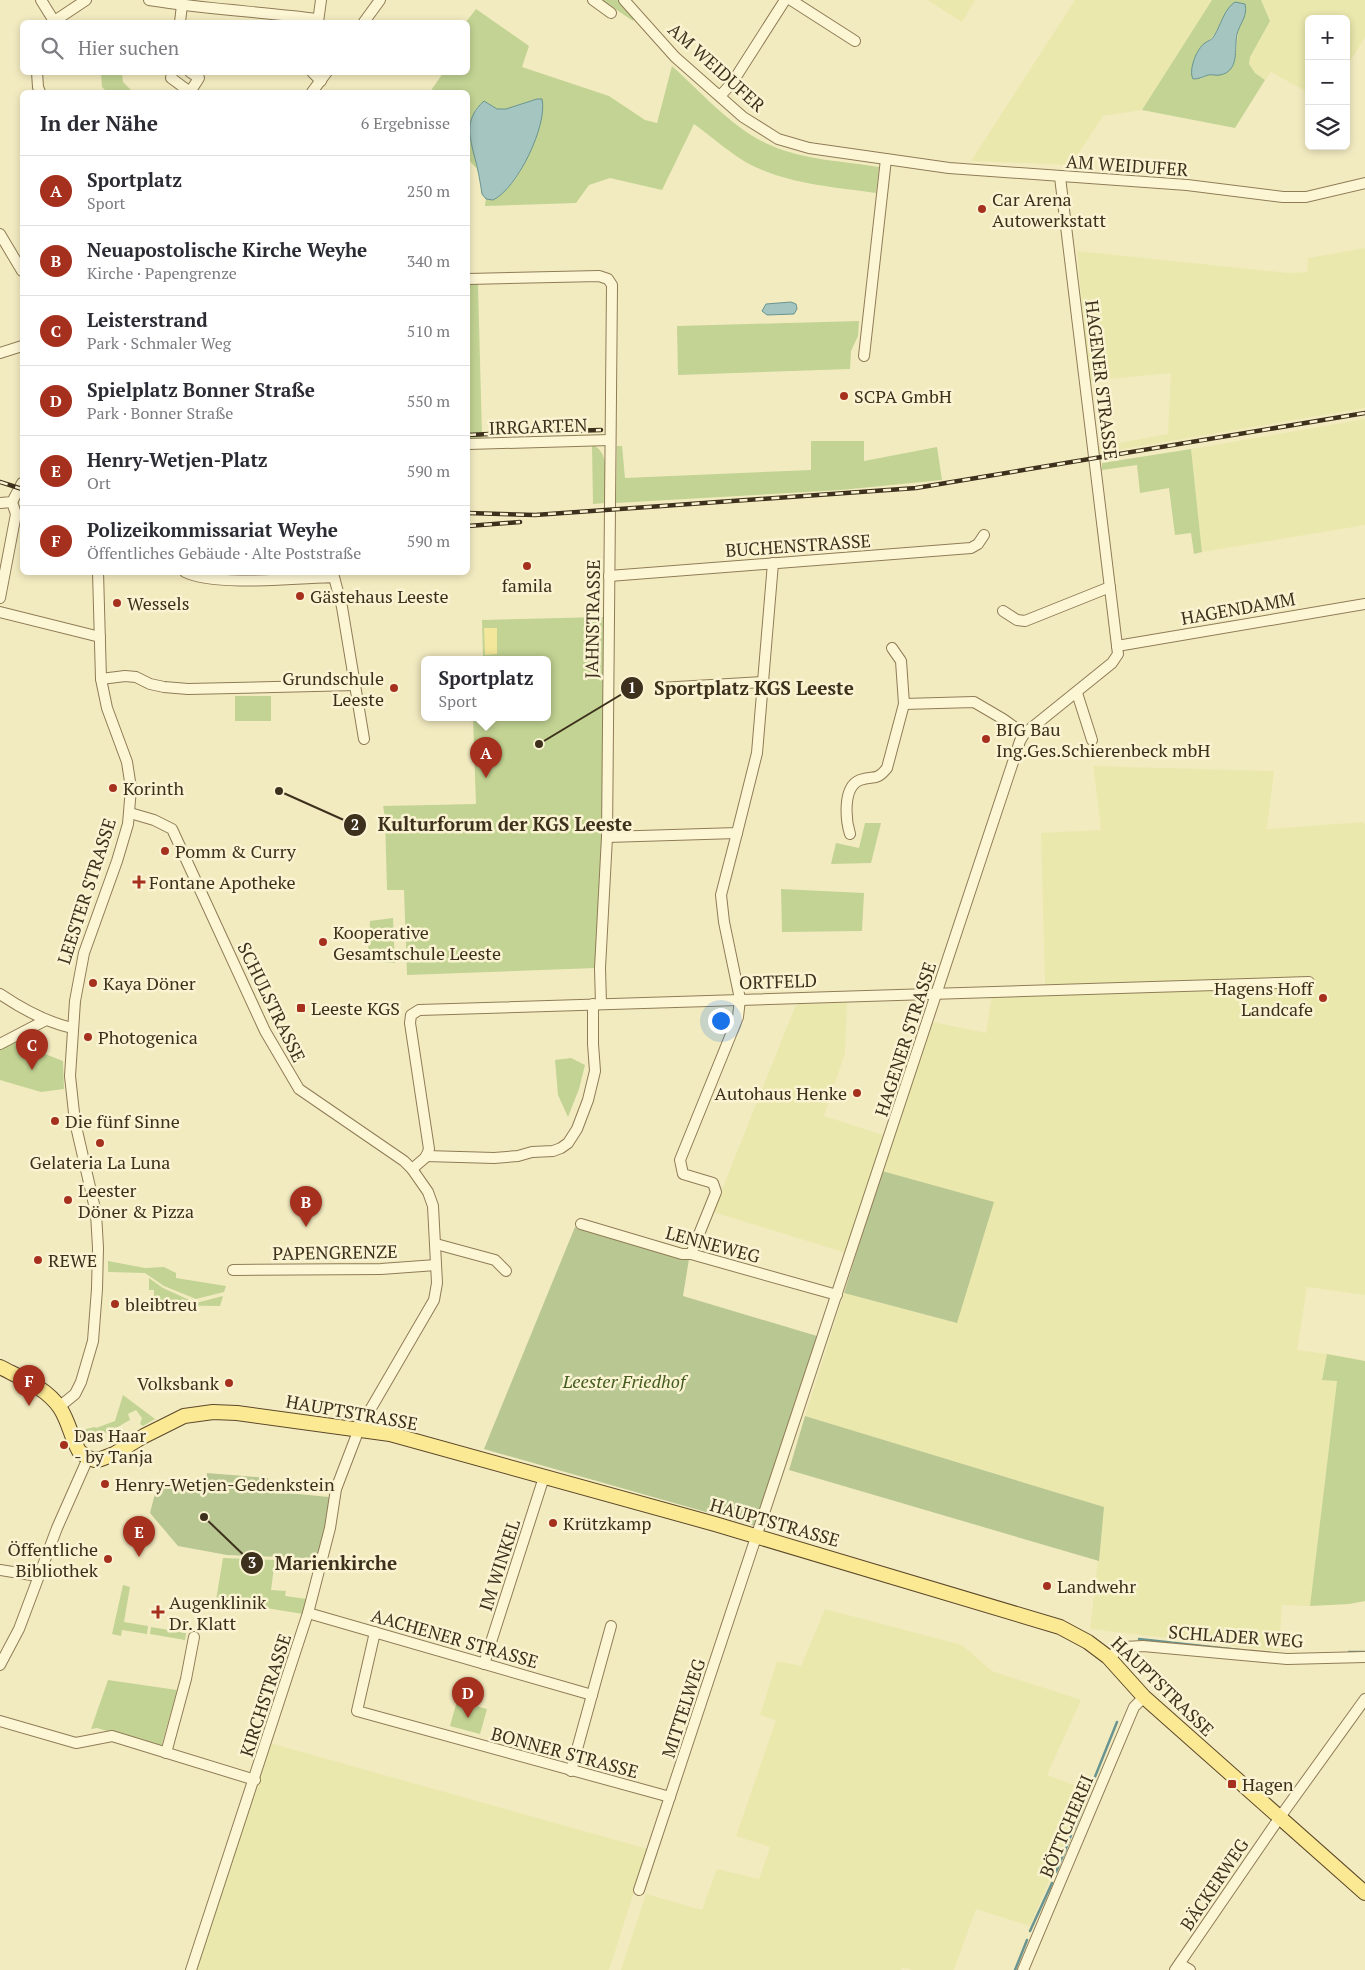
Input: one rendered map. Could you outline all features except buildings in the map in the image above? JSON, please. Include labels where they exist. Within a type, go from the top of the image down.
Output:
[{"type":"main road","points":[[0,1367],[37,1387],[59,1407],[79,1451],[88,1458]]},
{"type":"main road","name":"HAUPTSTRASSE","points":[[88,1458],[95,1460],[114,1454],[170,1422],[196,1413],[237,1413],[390,1434],[757,1536],[1060,1627],[1088,1642],[1108,1657],[1144,1697],[1365,1893]]},
{"type":"street","points":[[41,0],[53,20]]},
{"type":"street","points":[[57,20],[86,0]]},
{"type":"street","points":[[149,0],[182,5],[253,11],[312,20]]},
{"type":"street","points":[[318,20],[321,0]]},
{"type":"street","points":[[365,20],[380,0]]},
{"type":"street","points":[[593,0],[611,13]]},
{"type":"street","name":"AM WEIDUFER","points":[[624,0],[676,56],[743,116],[778,139],[809,148],[949,168],[1187,185],[1283,198],[1306,197],[1365,183]]},
{"type":"street","points":[[720,96],[732,83],[785,0]]},
{"type":"street","points":[[790,0],[855,40]]},
{"type":"street","points":[[180,20],[182,5]]},
{"type":"street","points":[[37,75],[39,90]]},
{"type":"street","points":[[171,75],[170,78],[187,90]]},
{"type":"street","points":[[191,90],[199,78],[194,75]]},
{"type":"street","points":[[314,90],[324,77]]},
{"type":"street","points":[[864,356],[886,159]]},
{"type":"street","name":"HAGENER STRASSE","points":[[1060,176],[1118,646]]},
{"type":"street","points":[[0,234],[20,268]]},
{"type":"street","name":"JAHNSTRASSE","points":[[426,1156],[477,1158],[518,1156],[561,1148],[568,1143],[577,1129],[596,1071],[593,1044],[600,968],[607,837],[612,285],[608,280],[599,276],[470,279]]},
{"type":"street","points":[[0,353],[20,347]]},
{"type":"street","name":"IRRGARTEN","points":[[470,444],[610,440]]},
{"type":"street","points":[[0,598],[16,514],[12,502],[20,487]]},
{"type":"street","points":[[0,503],[12,502]]},
{"type":"street","name":"BUCHENSTRASSE","points":[[609,576],[971,548],[978,544],[984,535]]},
{"type":"street","points":[[691,1254],[716,1192],[713,1183],[683,1174],[680,1160],[738,1017],[740,999],[724,922],[722,894],[756,753],[764,682],[773,563]]},
{"type":"street","name":"LEESTER STRASSE","points":[[59,1407],[75,1394],[81,1382],[92,1341],[98,1256],[96,1213],[75,1122],[70,1076],[72,1028],[79,972],[84,953],[118,861],[130,813],[131,788],[127,762],[107,708],[102,679],[98,575]]},
{"type":"street","points":[[190,575],[224,580],[334,576],[342,607],[364,739]]},
{"type":"street","points":[[1003,611],[1017,620],[1025,621],[1110,587]]},
{"type":"street","name":"HAGENDAMM","points":[[1118,646],[1365,604]]},
{"type":"street","points":[[0,612],[100,637]]},
{"type":"street","points":[[904,704],[974,702],[1024,734],[1077,693],[1112,662],[1118,654],[1118,646]]},
{"type":"street","points":[[850,834],[845,817],[849,795],[853,786],[859,780],[872,779],[881,775],[887,768],[904,704],[901,661],[892,648]]},
{"type":"street","points":[[102,679],[125,676],[164,687],[188,689],[356,685]]},
{"type":"street","points":[[660,688],[764,682]]},
{"type":"street","points":[[1077,693],[1092,740]]},
{"type":"street","name":"HAGENER STRASSE","points":[[757,1536],[937,993],[994,814],[1024,734]]},
{"type":"street","name":"SCHULSTRASSE","points":[[130,813],[154,820],[172,829],[265,1031],[299,1089],[404,1161],[428,1192],[433,1206],[436,1244],[437,1284],[431,1306],[359,1429]]},
{"type":"street","points":[[607,837],[737,833]]},
{"type":"street","name":"ORTFELD","points":[[426,1156],[429,1142],[410,1023],[411,1015],[419,1010],[1310,982]]},
{"type":"street","points":[[0,994],[14,1004],[46,1020],[72,1028]]},
{"type":"street","points":[[0,1044],[46,1020]]},
{"type":"street","points":[[412,1169],[426,1156]]},
{"type":"street","name":"LENNEWEG","points":[[581,1224],[682,1254],[691,1254],[837,1295]]},
{"type":"street","points":[[436,1244],[495,1260],[506,1271]]},
{"type":"street","name":"PAPENGRENZE","points":[[233,1270],[381,1268],[436,1265]]},
{"type":"street","name":"KIRCHSTRASSE","points":[[192,1970],[308,1613],[330,1528],[336,1490],[359,1429]]},
{"type":"street","points":[[0,1665],[19,1629],[38,1576],[88,1458]]},
{"type":"street","name":"IM WINKEL","points":[[484,1664],[544,1477]]},
{"type":"street","name":"MITTELWEG","points":[[639,1890],[757,1536]]},
{"type":"street","points":[[0,1570],[38,1576]]},
{"type":"street","name":"AACHENER STRASSE","points":[[308,1613],[592,1695]]},
{"type":"street","points":[[571,1771],[611,1626]]},
{"type":"street","name":"BONNER STRASSE","points":[[375,1632],[357,1711],[670,1797]]},
{"type":"street","points":[[166,1753],[186,1679],[194,1637]]},
{"type":"street","name":"SCHLADER WEG","points":[[1108,1657],[1124,1648],[1143,1646],[1287,1659],[1365,1657]]},
{"type":"street","name":"BÖTTCHEREI","points":[[1024,1970],[1134,1707],[1144,1697]]},
{"type":"street","name":"BÄCKERWEG","points":[[1178,1967],[1280,1817],[1365,1701]]},
{"type":"street","points":[[0,1721],[76,1743],[109,1735],[254,1780]]},
{"type":"street","points":[[1178,1967],[1190,1970]]},
{"type":"shaded area","points":[[927,0],[975,0],[962,22]]},
{"type":"shaded area","points":[[1075,0],[1212,0],[1142,110],[1103,116],[1071,165],[971,161]]},
{"type":"shaded area","points":[[1261,0],[1365,0],[1365,37],[1350,61],[1350,15],[1305,15],[1305,91],[1271,72],[1265,80],[1255,73],[1249,64],[1250,57],[1270,21]]},
{"type":"shaded area","points":[[1365,248],[1365,408],[1099,453],[1098,447],[1168,434],[1171,373],[1089,381],[1077,251],[1289,273],[1307,272],[1308,258]]},
{"type":"shaded area","points":[[1365,419],[1365,525],[1202,552],[1191,449]]},
{"type":"shaded area","points":[[1093,766],[1274,771],[1267,829],[1363,822],[1365,825],[1365,1295],[1307,1287],[1297,1350],[1327,1354],[1322,1379],[1337,1381],[1310,1606],[1282,1605],[1279,1651],[1090,1629],[1104,1507],[805,1416],[844,1293],[956,1323],[882,1171],[933,1022],[986,1033],[992,994],[1045,988],[1041,833],[1101,830]]},
{"type":"shaded area","points":[[847,1003],[845,1053],[824,1116],[886,1136],[846,1253],[713,1212],[795,1007],[798,1004]]},
{"type":"shaded area","points":[[825,1609],[962,1645],[992,1671],[1081,1700],[1047,1775],[1088,1790],[1030,1926],[976,1909],[954,1970],[912,1970],[903,1967],[901,1970],[621,1970],[646,1894],[702,1910],[717,1869],[759,1879],[770,1847],[736,1836],[776,1720],[760,1715],[777,1661],[801,1666]]},
{"type":"shaded area","points":[[270,1743],[648,1849],[609,1970],[195,1970]]},
{"type":"green space","points":[[602,0],[621,0],[634,17],[633,21]]},
{"type":"green space","points":[[1212,0],[1261,0],[1270,21],[1250,57],[1249,64],[1255,73],[1265,80],[1235,128],[1142,110]],"holes":[[[1235,2],[1245,4],[1246,10],[1238,32],[1236,53],[1219,75],[1208,75],[1200,79],[1205,43],[1214,34],[1230,6]]]},
{"type":"green space","points":[[476,9],[529,46],[522,67],[609,96],[645,120],[657,123],[672,66],[731,120],[770,145],[809,157],[879,167],[876,193],[812,184],[781,177],[751,165],[694,124],[662,190],[610,178],[589,185],[576,203],[485,206],[486,199],[493,200],[506,190],[522,168],[531,142],[537,99],[506,109],[497,109],[484,101],[475,110],[473,130],[477,169],[470,161],[470,90],[431,90],[442,75],[470,75],[470,20],[468,20]]},
{"type":"green space","points":[[101,75],[122,75],[123,82],[131,90],[105,90],[102,87]]},
{"type":"green space","points":[[470,283],[478,283],[482,438],[470,438]]},
{"type":"green space","points":[[859,321],[858,336],[851,351],[850,369],[678,375],[677,326]]},
{"type":"green space","points":[[811,441],[864,441],[864,461],[937,447],[942,480],[841,490],[616,503],[617,446],[622,446],[625,478],[811,470]]},
{"type":"green space","points":[[592,445],[602,454],[605,462],[605,503],[593,504]]},
{"type":"green space","points":[[1191,449],[1202,552],[1194,554],[1191,533],[1175,535],[1169,488],[1140,493],[1137,465],[1102,470],[1102,463]]},
{"type":"green space","points":[[603,617],[603,842],[596,968],[407,975],[404,890],[387,890],[383,806],[476,804],[473,721],[551,721],[551,656],[483,656],[482,620]]},
{"type":"green space","points":[[235,696],[271,696],[271,721],[235,721]]},
{"type":"green space","points":[[865,823],[881,823],[871,863],[831,864],[836,843],[859,848]]},
{"type":"green space","points":[[781,889],[864,893],[862,931],[782,932]]},
{"type":"green space","points":[[393,918],[395,963],[373,962],[368,951],[370,921]]},
{"type":"green space","points":[[12,1041],[63,1061],[64,1089],[41,1092],[0,1080],[0,1049]]},
{"type":"green space","points":[[571,1058],[585,1065],[579,1089],[568,1117],[558,1095],[555,1060]]},
{"type":"green space","points":[[882,1171],[994,1202],[957,1323],[844,1293]]},
{"type":"green space","name":"Leester Friedhof","points":[[575,1227],[689,1259],[683,1296],[817,1336],[755,1526],[484,1449]]},
{"type":"green space","points":[[108,1261],[145,1268],[164,1267],[176,1273],[176,1278],[226,1286],[224,1292],[196,1299],[164,1286],[145,1273],[108,1272]]},
{"type":"green space","points":[[149,1278],[163,1288],[196,1303],[223,1296],[220,1306],[150,1305],[150,1296],[154,1296],[154,1290],[149,1290]]},
{"type":"green space","points":[[1327,1354],[1365,1361],[1365,1601],[1349,1604],[1310,1606],[1337,1381],[1322,1380]]},
{"type":"green space","points":[[123,1395],[155,1419],[143,1426],[140,1424],[142,1418],[136,1410],[128,1414],[130,1420],[107,1432],[96,1434],[81,1430],[96,1428],[115,1421]]},
{"type":"green space","points":[[805,1416],[1104,1507],[1099,1561],[789,1470]]},
{"type":"green space","points":[[207,1473],[268,1478],[267,1491],[329,1497],[328,1527],[316,1562],[304,1558],[227,1555],[178,1546],[150,1513],[158,1482],[189,1489],[206,1490]]},
{"type":"green space","points":[[223,1558],[275,1560],[271,1590],[286,1591],[285,1596],[307,1599],[303,1614],[216,1600]]},
{"type":"green space","points":[[123,1585],[130,1587],[124,1622],[148,1626],[147,1634],[122,1630],[121,1636],[112,1634]]},
{"type":"green space","points":[[151,1627],[186,1633],[185,1640],[150,1634]]},
{"type":"green space","points":[[108,1680],[177,1690],[161,1747],[97,1728],[91,1729]]},
{"type":"green space","points":[[457,1701],[487,1709],[480,1734],[450,1726]]},
{"type":"sand","points":[[484,628],[497,628],[497,654],[485,655]]},
{"type":"water","points":[[1235,2],[1245,4],[1246,8],[1245,16],[1237,34],[1235,59],[1231,69],[1226,73],[1193,79],[1192,65],[1196,54],[1213,37],[1225,13]]},
{"type":"water","points":[[542,99],[543,110],[529,155],[512,183],[502,194],[493,200],[486,199],[482,194],[470,133],[471,120],[474,114],[484,101],[497,109],[506,109]]},
{"type":"water","points":[[791,302],[796,304],[797,309],[794,314],[767,315],[762,311],[766,304]]},
{"type":"waterway","points":[[1139,1639],[1239,1650]]},
{"type":"waterway","points":[[1349,1652],[1365,1652]]},
{"type":"waterway","points":[[1074,1829],[1117,1722]]},
{"type":"waterway","points":[[1065,1851],[1071,1835]]},
{"type":"waterway","points":[[1056,1872],[1064,1853]]},
{"type":"waterway","points":[[1030,1931],[1052,1883]]},
{"type":"waterway","points":[[1015,1970],[1027,1940]]},
{"type":"railway","points":[[470,513],[535,515],[916,488],[1365,413]]},
{"type":"railway","points":[[470,435],[601,430]]},
{"type":"railway","points":[[0,482],[20,488]]},
{"type":"railway","points":[[470,526],[520,522]]},
{"type":"place","name":"Car Arena Autowerkstatt","points":[[982,209]]},
{"type":"place","name":"SCPA GmbH","points":[[844,396]]},
{"type":"place","name":"famila","points":[[527,566]]},
{"type":"place","name":"Gästehaus Leeste","points":[[300,596]]},
{"type":"place","name":"Wessels","points":[[117,603]]},
{"type":"place","name":"Grundschule Leeste","points":[[394,688]]},
{"type":"place","name":"BIG Bau Ing.Ges.Schierenbeck mbH","points":[[986,739]]},
{"type":"place","name":"Sportplatz KGS Leeste","points":[[539,744]]},
{"type":"place","name":"Sportplatz","points":[[486,778]]},
{"type":"place","name":"Korinth","points":[[113,788]]},
{"type":"place","name":"Kulturforum der KGS Leeste","points":[[279,791]]},
{"type":"place","name":"Pomm & Curry","points":[[165,851]]},
{"type":"place","name":"Fontane Apotheke","points":[[139,882]]},
{"type":"place","name":"Kooperative Gesamtschule Leeste","points":[[323,942]]},
{"type":"place","name":"Kaya Döner","points":[[93,983]]},
{"type":"place","name":"Hagens Hoff Landcafe","points":[[1323,998]]},
{"type":"place","name":"Leeste KGS","points":[[301,1008]]},
{"type":"place","name":"Photogenica","points":[[88,1037]]},
{"type":"place","name":"Leisterstrand","points":[[32,1070]]},
{"type":"place","name":"Autohaus Henke","points":[[857,1093]]},
{"type":"place","name":"Die fünf Sinne","points":[[55,1121]]},
{"type":"place","name":"Gelateria La Luna","points":[[100,1143]]},
{"type":"place","name":"Leester Döner & Pizza","points":[[68,1200]]},
{"type":"place","name":"Neuapostolische Kirche Weyhe","points":[[306,1227]]},
{"type":"place","name":"REWE","points":[[38,1260]]},
{"type":"place","name":"bleibtreu","points":[[115,1304]]},
{"type":"place","name":"Volksbank","points":[[229,1383]]},
{"type":"place","name":"Polizeikommissariat Weyhe","points":[[29,1406]]},
{"type":"place","name":"Das Haar - by Tanja","points":[[64,1445]]},
{"type":"place","name":"Henry-Wetjen-Gedenkstein","points":[[105,1484]]},
{"type":"place","name":"Marienkirche","points":[[204,1517]]},
{"type":"place","name":"Krützkamp","points":[[553,1523]]},
{"type":"place","name":"Henry-Wetjen-Platz","points":[[139,1557]]},
{"type":"place","name":"Öffentliche Bibliothek","points":[[108,1559]]},
{"type":"place","name":"Landwehr","points":[[1047,1586]]},
{"type":"place","name":"Augenklinik Dr. Klatt","points":[[158,1612]]},
{"type":"place","name":"Spielplatz Bonner Straße","points":[[468,1718]]},
{"type":"place","name":"Hagen","points":[[1232,1784]]}]
